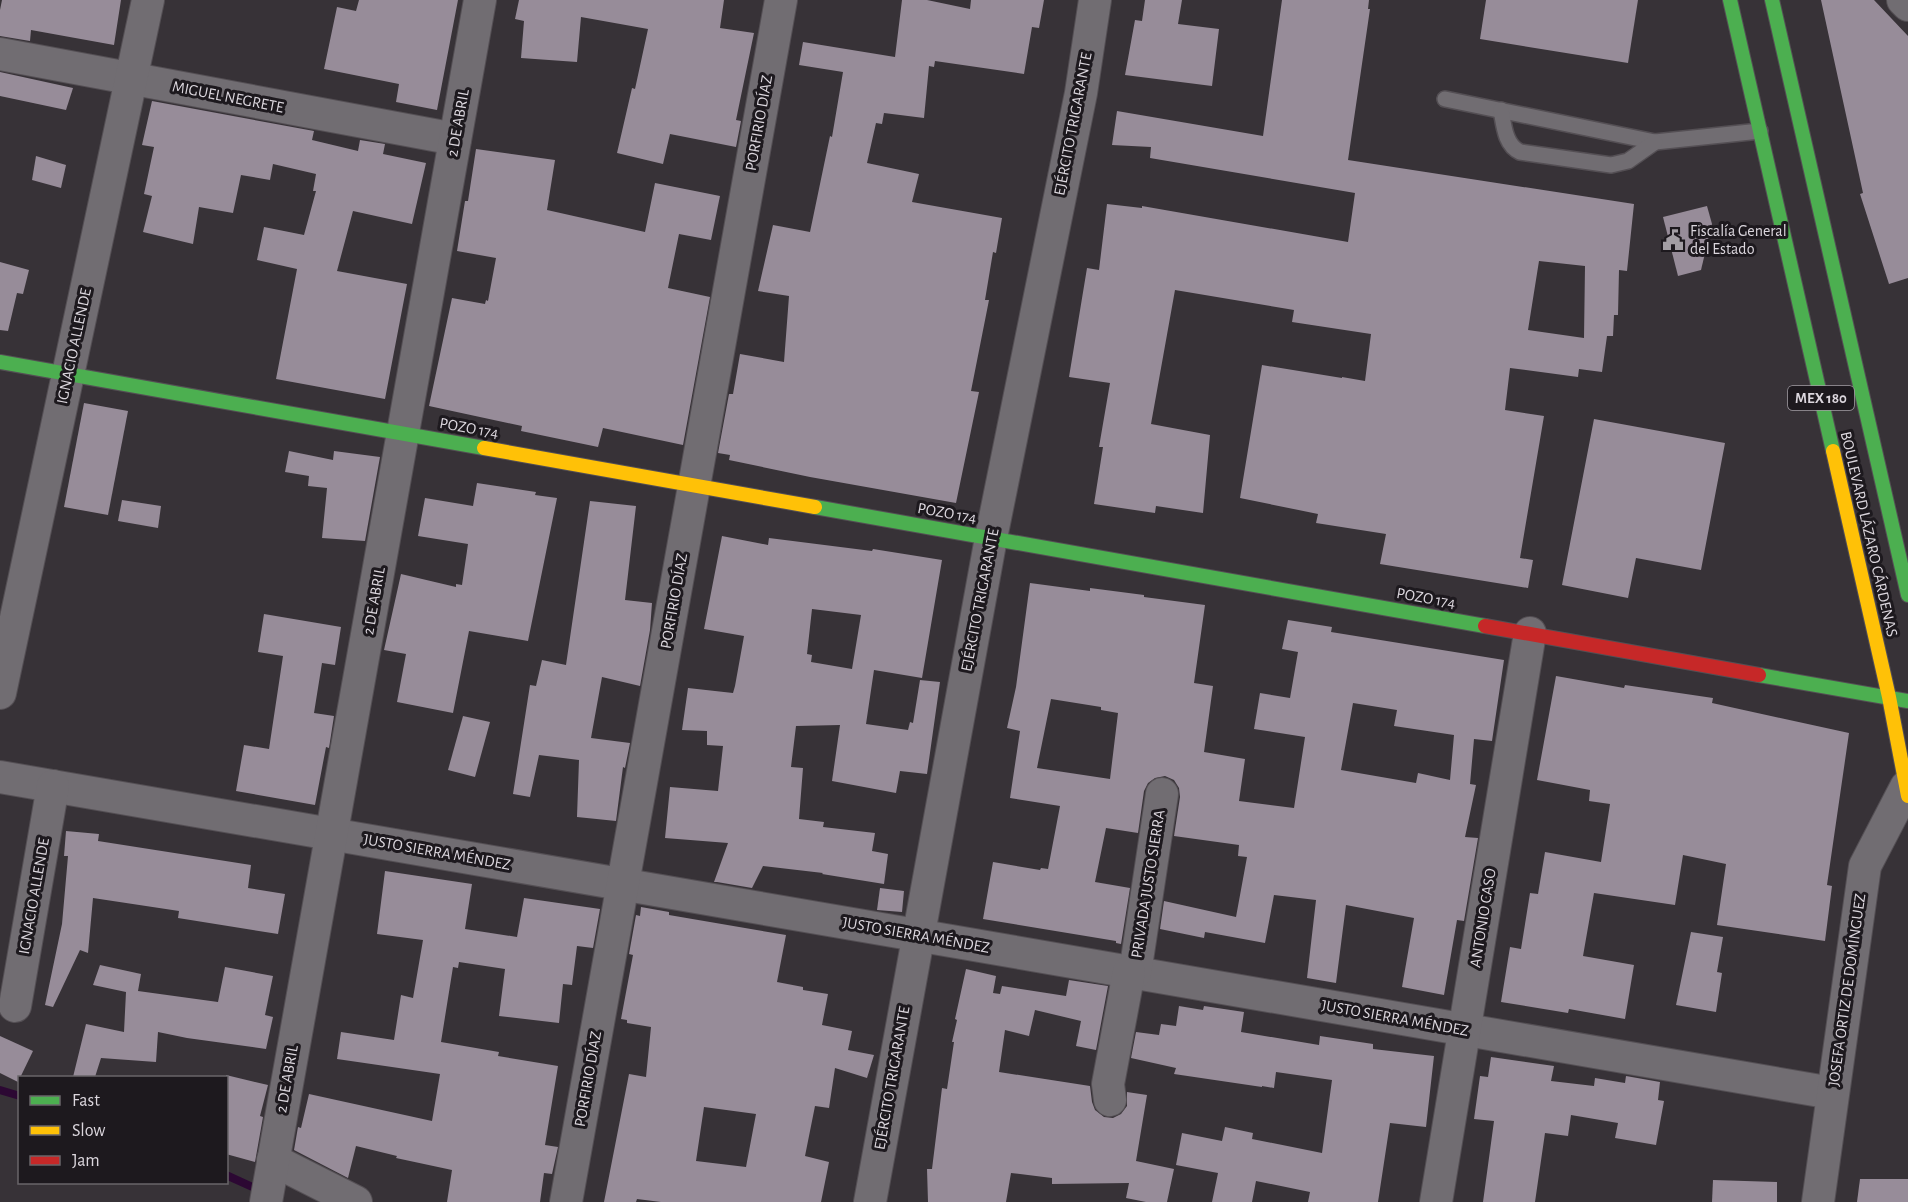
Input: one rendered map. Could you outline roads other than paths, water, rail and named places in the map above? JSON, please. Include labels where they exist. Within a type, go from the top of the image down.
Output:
[{"type":"street","name":"IGNACIO ALLENDE","points":[[0,693],[148,0]]},
{"type":"street","name":"2 DE ABRIL","points":[[270,1179],[480,0]]},
{"type":"street","name":"PORFIRIO DÍAZ","points":[[566,1202],[781,0]]},
{"type":"street","name":"EJÉRCITO TRIGARANTE","points":[[870,1202],[991,537],[1081,93],[1095,0]]},
{"type":"street","name":"BOULEVARD LÁZARO CÁRDENAS","points":[[1730,0],[1889,697],[1907,792]]},
{"type":"street","name":"BOULEVARD LÁZARO CÁRDENAS","points":[[1772,0],[1908,592]]},
{"type":"street","points":[[1903,0],[1908,5]]},
{"type":"street","name":"MIGUEL NEGRETE","points":[[0,54],[455,139]]},
{"type":"street","name":"POZO 174","points":[[0,362],[1908,701]]},
{"type":"street","name":"ANTONIO CASO","points":[[1436,1202],[1530,633]]},
{"type":"street","name":"JUSTO SIERRA MÉNDEZ","points":[[0,777],[1832,1093]]},
{"type":"street","name":"IGNACIO ALLENDE","points":[[15,1006],[53,786]]},
{"type":"street","name":"JOSEFA ORTIZ DE DOMÍNGUEZ","points":[[1818,1202],[1865,866],[1907,792]]},
{"type":"street","name":"PRIVADA JUSTO SIERRA","points":[[1110,1100],[1108,1084],[1132,972],[1162,795]]},
{"type":"street","points":[[270,1179],[357,1202]]},
{"type":"lane","points":[[1445,99],[1655,142],[1760,131]]},
{"type":"lane","points":[[1501,110],[1507,140],[1512,148],[1520,153],[1611,165],[1628,161],[1655,142]]},
{"type":"waterway","points":[[0,1090],[18,1095]]},
{"type":"waterway","points":[[228,1176],[261,1191]]},
{"type":"place","name":"Fiscalía General del Estado","points":[[1673,240]]}]
